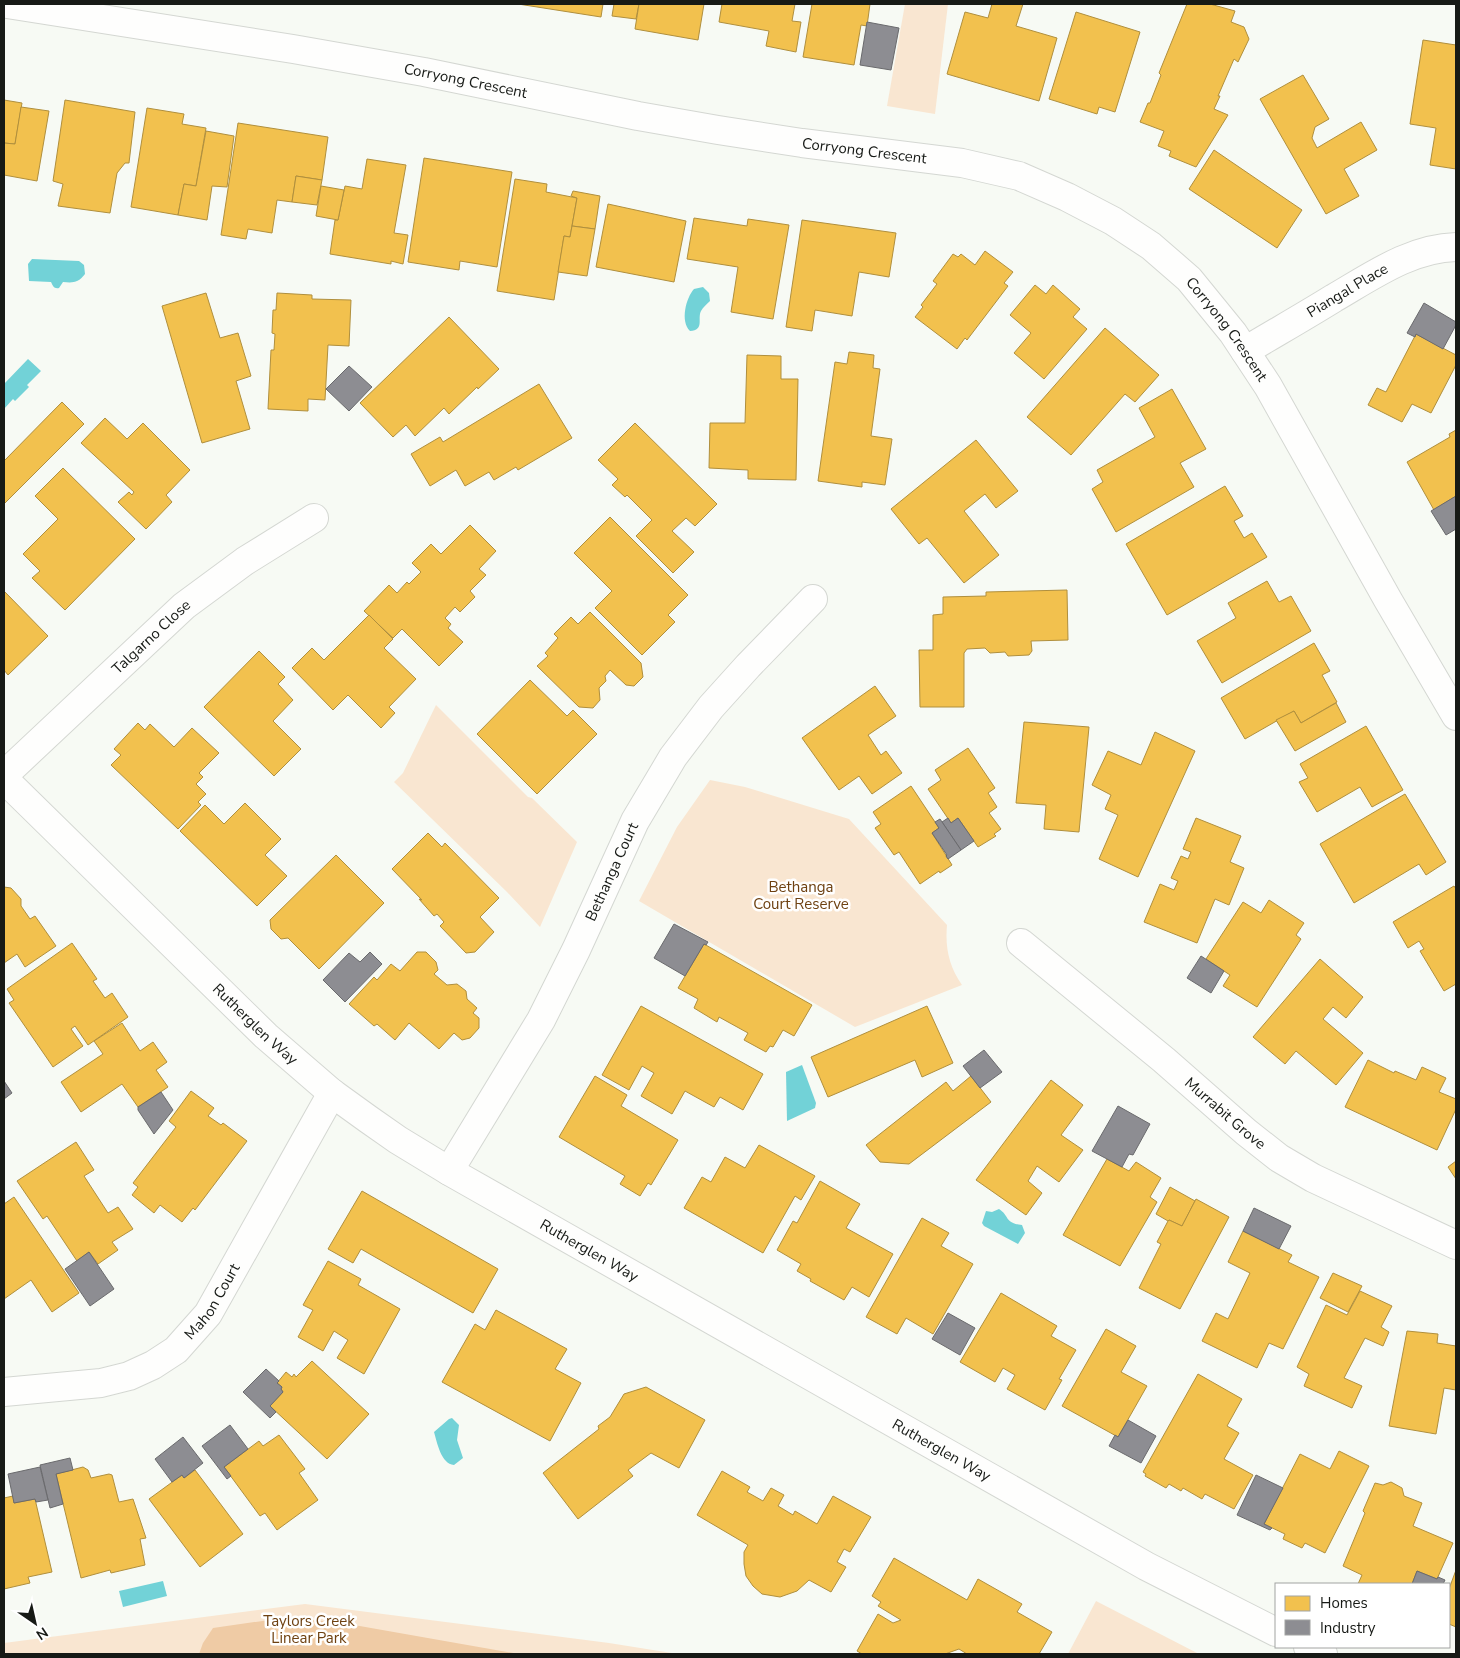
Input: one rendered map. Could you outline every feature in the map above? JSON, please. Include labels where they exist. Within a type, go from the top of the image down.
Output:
[{"type":"street","name":"Corryong Crescent","points":[[6,4],[293,49],[424,72],[709,129],[962,164],[1019,176],[1113,221],[1151,246],[1189,279],[1245,351],[1277,402],[1388,600],[1456,716]]},
{"type":"street","name":"Piangal Place","points":[[1245,351],[1386,268],[1440,247],[1456,247]]},
{"type":"street","name":"Talgarno Close","points":[[4,775],[184,606],[245,561],[314,518]]},
{"type":"street","name":"Bethanga Court","points":[[449,1171],[541,1020],[636,821],[673,757],[711,707],[748,666],[813,600]]},
{"type":"street","name":"Rutherglen Way","points":[[4,779],[266,1036],[332,1092],[398,1140],[449,1171],[1146,1566],[1275,1632]]},
{"type":"street","name":"Murrabit Grove","points":[[1021,943],[1164,1060],[1246,1132],[1279,1158],[1313,1178],[1456,1245]]},
{"type":"street","name":"Mahon Court","points":[[4,1392],[101,1383],[129,1376],[153,1365],[176,1350],[208,1314],[332,1092]]},
{"type":"street","name":"Rutherglen Way","points":[[1250,1619],[1275,1637]]},
{"type":"street","points":[[1310,1648],[1323,1654]]},
{"type":"green space","points":[[905,4],[948,4],[935,114],[887,106]]},
{"type":"green space","points":[[436,705],[528,797],[532,798],[577,842],[540,927],[507,892],[394,782],[403,773]]},
{"type":"green space","name":"Bethanga Court Reserve","points":[[710,780],[745,787],[849,819],[947,925],[949,956],[954,971],[962,985],[855,1027],[639,901],[677,827]]},
{"type":"green space","points":[[1096,1601],[1199,1654],[1068,1654]]},
{"type":"green space","name":"Taylors Creek Linear Park","points":[[305,1604],[609,1643],[678,1654],[4,1654],[4,1643]]},
{"type":"green space","points":[[290,1617],[354,1625],[519,1654],[199,1654],[203,1643],[213,1628]]},
{"type":"water","points":[[32,259],[79,261],[84,265],[85,274],[75,282],[63,282],[59,288],[55,288],[51,282],[29,281],[28,264]]},
{"type":"water","points":[[703,287],[709,293],[710,301],[701,311],[700,324],[697,329],[690,331],[685,321],[685,310],[694,289]]},
{"type":"water","points":[[28,359],[41,371],[27,385],[29,387],[15,401],[13,399],[4,409],[4,384]]},
{"type":"water","points":[[802,1065],[816,1103],[815,1108],[787,1121],[786,1072]]},
{"type":"water","points":[[999,1209],[1012,1223],[1022,1225],[1025,1233],[1018,1244],[984,1226],[982,1223],[986,1211],[992,1212]]},
{"type":"water","points":[[452,1418],[459,1425],[457,1440],[463,1458],[454,1465],[450,1464],[443,1457],[434,1432]]},
{"type":"water","points":[[163,1581],[167,1596],[123,1607],[119,1591]]},
{"type":"building: Homes","points":[[518,4],[603,4],[601,17]]},
{"type":"building: Homes","points":[[614,4],[639,4],[636,19],[612,16]]},
{"type":"building: Homes","points":[[639,4],[704,4],[698,40],[635,29]]},
{"type":"building: Homes","points":[[722,4],[795,4],[792,21],[801,22],[796,52],[766,46],[769,31],[719,22]]},
{"type":"building: Homes","points":[[812,4],[870,4],[867,26],[861,25],[854,65],[803,57]]},
{"type":"building: Homes","points":[[992,4],[1023,4],[1016,26],[1057,38],[1039,101],[947,74],[965,12],[988,18]]},
{"type":"building: Homes","points":[[1187,4],[1210,4],[1235,11],[1231,22],[1244,27],[1249,39],[1238,62],[1234,59],[1214,109],[1228,115],[1196,167],[1169,156],[1171,151],[1158,146],[1164,131],[1140,122],[1148,103],[1150,103],[1161,75],[1159,73]]},
{"type":"building: Homes","points":[[1076,12],[1140,32],[1115,112],[1099,107],[1097,114],[1049,99]]},
{"type":"building: Homes","points":[[1423,40],[1456,45],[1456,169],[1430,165],[1436,128],[1410,124]]},
{"type":"building: Homes","points":[[1303,75],[1329,119],[1315,127],[1312,138],[1317,148],[1361,122],[1377,150],[1344,169],[1359,196],[1326,214],[1260,99]]},
{"type":"building: Homes","points":[[4,100],[22,103],[15,144],[4,143]]},
{"type":"building: Homes","points":[[65,100],[135,112],[129,163],[125,163],[117,173],[110,213],[58,206],[63,184],[53,181]]},
{"type":"building: Homes","points":[[21,107],[49,111],[37,181],[4,175],[4,143],[15,144]]},
{"type":"building: Homes","points":[[147,108],[184,114],[182,124],[206,128],[196,186],[184,184],[178,215],[131,207]]},
{"type":"building: Homes","points":[[238,123],[328,137],[322,180],[296,176],[292,202],[277,200],[272,233],[248,229],[246,239],[221,235]]},
{"type":"building: Homes","points":[[206,131],[234,136],[227,187],[212,186],[207,220],[178,215],[184,184],[196,186]]},
{"type":"building: Homes","points":[[1214,150],[1302,210],[1277,248],[1189,189]]},
{"type":"building: Homes","points":[[424,158],[512,172],[497,267],[460,261],[459,270],[408,262]]},
{"type":"building: Homes","points":[[367,159],[406,165],[394,233],[408,235],[403,264],[391,261],[391,264],[330,254],[335,220],[338,220],[345,186],[362,189]]},
{"type":"building: Homes","points":[[296,176],[322,180],[317,205],[292,202]]},
{"type":"building: Homes","points":[[515,179],[547,184],[546,192],[577,198],[570,237],[564,236],[554,300],[497,291]]},
{"type":"building: Homes","points":[[321,186],[344,190],[338,220],[316,216]]},
{"type":"building: Homes","points":[[573,191],[600,196],[595,229],[572,226],[577,198],[571,196]]},
{"type":"building: Homes","points":[[608,204],[686,221],[674,282],[596,267]]},
{"type":"building: Homes","points":[[694,218],[747,226],[748,219],[789,225],[773,319],[731,312],[738,267],[687,259]]},
{"type":"building: Homes","points":[[802,220],[896,233],[889,277],[859,272],[852,316],[815,310],[812,331],[786,327]]},
{"type":"building: Homes","points":[[572,226],[595,229],[587,276],[558,272],[564,236],[570,237]]},
{"type":"building: Homes","points":[[985,251],[1013,272],[1004,283],[1008,286],[967,340],[965,338],[957,349],[915,317],[923,307],[921,305],[937,284],[933,281],[953,254],[958,257],[961,254],[975,265]]},
{"type":"building: Homes","points":[[1035,285],[1046,294],[1053,285],[1080,309],[1073,317],[1087,329],[1044,379],[1014,353],[1031,333],[1010,315]]},
{"type":"building: Homes","points":[[206,293],[220,338],[238,333],[251,376],[236,381],[250,429],[202,443],[162,306]]},
{"type":"building: Homes","points":[[277,293],[312,295],[312,299],[351,300],[349,346],[328,345],[325,400],[308,399],[308,411],[268,409],[271,350],[274,350],[275,334],[272,333],[273,310],[276,310]]},
{"type":"building: Homes","points":[[449,317],[499,369],[449,414],[444,408],[415,436],[406,425],[393,437],[360,403]]},
{"type":"building: Homes","points":[[1105,328],[1159,375],[1135,402],[1125,394],[1071,455],[1027,417]]},
{"type":"building: Homes","points":[[1416,334],[1456,355],[1456,365],[1431,413],[1412,404],[1402,422],[1368,405],[1377,388],[1386,392]]},
{"type":"building: Homes","points":[[849,352],[874,355],[873,368],[880,369],[871,436],[892,439],[885,485],[862,482],[862,487],[818,481],[835,362],[847,364]]},
{"type":"building: Homes","points":[[747,355],[781,356],[781,379],[798,379],[796,480],[748,479],[748,470],[709,468],[710,423],[745,423]]},
{"type":"building: Homes","points":[[539,384],[572,438],[518,470],[516,467],[494,480],[489,472],[465,486],[456,470],[430,486],[411,454],[440,437],[443,442]]},
{"type":"building: Homes","points":[[1172,389],[1206,449],[1180,463],[1194,487],[1116,532],[1092,489],[1103,482],[1097,470],[1155,437],[1139,408]]},
{"type":"building: Homes","points":[[62,402],[84,424],[4,504],[4,461]]},
{"type":"building: Homes","points":[[105,418],[127,439],[143,423],[190,470],[166,495],[172,502],[146,529],[118,502],[129,492],[132,495],[134,492],[81,443]]},
{"type":"building: Homes","points":[[635,423],[717,504],[695,526],[686,518],[672,531],[694,552],[673,573],[636,536],[652,520],[627,495],[625,497],[612,485],[618,479],[598,460]]},
{"type":"building: Homes","points":[[1456,430],[1456,496],[1434,510],[1407,462],[1450,437],[1449,434]]},
{"type":"building: Homes","points":[[976,440],[1018,491],[996,508],[985,494],[964,511],[999,555],[964,583],[927,538],[919,544],[891,509]]},
{"type":"building: Homes","points":[[63,468],[135,539],[65,610],[32,578],[40,571],[23,554],[58,519],[35,496]]},
{"type":"building: Homes","points":[[1225,486],[1243,516],[1234,521],[1244,538],[1252,533],[1267,557],[1167,615],[1126,544]]},
{"type":"building: Homes","points":[[610,517],[688,595],[668,615],[675,622],[642,655],[595,608],[612,591],[574,553]]},
{"type":"building: Homes","points":[[470,525],[496,551],[479,569],[486,575],[470,591],[475,597],[460,612],[455,607],[445,618],[451,624],[448,628],[463,642],[439,666],[402,629],[393,638],[364,611],[389,585],[397,593],[407,582],[409,584],[421,572],[412,563],[431,544],[441,554]]},
{"type":"building: Homes","points":[[1267,581],[1279,602],[1291,596],[1311,631],[1222,683],[1197,641],[1236,618],[1228,603]]},
{"type":"building: Homes","points":[[1067,590],[1068,640],[1031,641],[1032,651],[1029,655],[1008,656],[1005,652],[990,653],[985,648],[967,649],[964,653],[964,707],[920,707],[919,650],[933,650],[933,615],[943,614],[943,597],[986,596],[986,592]]},
{"type":"building: Homes","points":[[4,591],[48,636],[8,675],[4,670]]},
{"type":"building: Homes","points":[[590,612],[641,663],[643,677],[634,686],[626,685],[610,670],[605,676],[606,681],[599,688],[600,700],[593,708],[579,707],[537,666],[548,656],[545,653],[558,638],[554,634],[571,617],[578,624]]},
{"type":"building: Homes","points":[[369,615],[393,639],[384,648],[416,679],[389,707],[395,713],[381,728],[348,695],[333,710],[292,668],[312,648],[324,660]]},
{"type":"building: Homes","points":[[1314,643],[1330,671],[1322,675],[1337,702],[1301,723],[1294,711],[1245,739],[1221,698]]},
{"type":"building: Homes","points":[[259,651],[285,677],[278,684],[293,700],[273,721],[301,749],[274,776],[204,707]]},
{"type":"building: Homes","points":[[530,680],[567,716],[573,710],[597,734],[537,794],[477,734]]},
{"type":"building: Homes","points":[[875,686],[896,716],[868,735],[881,755],[886,751],[902,773],[872,794],[859,776],[839,790],[802,738]]},
{"type":"building: Homes","points":[[1336,703],[1346,722],[1295,751],[1276,720],[1294,711],[1301,723]]},
{"type":"building: Homes","points":[[1024,722],[1089,727],[1079,832],[1044,829],[1046,805],[1016,803]]},
{"type":"building: Homes","points":[[138,723],[145,730],[150,724],[174,747],[192,728],[219,753],[199,773],[203,777],[196,784],[206,794],[198,802],[201,805],[178,829],[111,765],[121,755],[114,749]]},
{"type":"building: Homes","points":[[1366,726],[1403,790],[1372,807],[1360,787],[1317,812],[1299,782],[1308,778],[1300,764]]},
{"type":"building: Homes","points":[[1155,732],[1195,751],[1138,877],[1099,859],[1118,815],[1105,809],[1111,795],[1092,785],[1108,751],[1141,765]]},
{"type":"building: Homes","points":[[968,748],[995,788],[988,793],[997,807],[989,813],[1001,829],[994,834],[996,836],[978,847],[958,818],[951,823],[928,789],[941,780],[935,770]]},
{"type":"building: Homes","points":[[911,786],[939,828],[932,833],[952,865],[920,884],[899,852],[894,855],[875,828],[881,824],[873,812]]},
{"type":"building: Homes","points":[[1405,794],[1446,862],[1426,875],[1419,864],[1354,903],[1320,844]]},
{"type":"building: Homes","points":[[245,803],[281,839],[265,855],[287,876],[257,906],[180,831],[205,805],[224,824]]},
{"type":"building: Homes","points":[[1196,818],[1241,836],[1230,862],[1244,868],[1229,905],[1215,899],[1197,943],[1144,922],[1160,884],[1174,890],[1178,881],[1171,878],[1181,856],[1188,859],[1191,852],[1183,849]]},
{"type":"building: Homes","points":[[428,833],[442,847],[445,843],[499,898],[480,917],[494,932],[475,952],[466,953],[440,926],[444,922],[437,914],[434,916],[419,899],[422,900],[392,869]]},
{"type":"building: Homes","points":[[336,855],[384,903],[319,969],[288,938],[281,939],[271,929],[270,920]]},
{"type":"building: Homes","points":[[1454,886],[1456,889],[1456,984],[1444,991],[1420,951],[1424,949],[1419,941],[1408,948],[1393,922]]},
{"type":"building: Homes","points":[[4,887],[11,888],[21,899],[21,906],[30,919],[35,916],[56,946],[25,967],[17,954],[4,963]]},
{"type":"building: Homes","points":[[1269,900],[1304,923],[1296,935],[1301,939],[1257,1007],[1223,986],[1230,975],[1206,959],[1243,902],[1261,913]]},
{"type":"building: Homes","points":[[72,943],[97,979],[93,981],[105,998],[112,993],[128,1017],[88,1045],[75,1026],[71,1029],[83,1046],[53,1067],[9,1003],[14,1000],[7,989]]},
{"type":"building: Homes","points":[[704,944],[812,1005],[794,1036],[783,1030],[773,1047],[770,1046],[766,1052],[744,1040],[748,1033],[719,1017],[717,1022],[694,1008],[698,999],[678,988]]},
{"type":"building: Homes","points":[[417,952],[426,952],[436,962],[438,970],[434,974],[447,985],[457,984],[466,991],[467,999],[477,1008],[473,1013],[479,1018],[479,1028],[470,1038],[462,1040],[454,1033],[439,1049],[409,1023],[395,1040],[377,1024],[374,1026],[349,1004],[374,977],[377,980],[391,964],[400,971]]},
{"type":"building: Homes","points":[[1320,959],[1363,997],[1346,1018],[1333,1007],[1323,1019],[1363,1053],[1336,1085],[1296,1051],[1285,1064],[1253,1037]]},
{"type":"building: Homes","points":[[641,1006],[763,1074],[743,1110],[720,1097],[714,1107],[685,1091],[672,1114],[641,1096],[654,1073],[642,1066],[629,1090],[602,1075]]},
{"type":"building: Homes","points":[[927,1006],[953,1063],[922,1077],[915,1060],[828,1097],[811,1057]]},
{"type":"building: Homes","points":[[122,1023],[140,1051],[153,1042],[167,1062],[156,1070],[168,1087],[138,1107],[122,1084],[81,1112],[61,1082],[103,1054],[94,1041]]},
{"type":"building: Homes","points":[[1368,1060],[1394,1073],[1395,1071],[1416,1080],[1422,1067],[1446,1078],[1439,1092],[1456,1099],[1456,1109],[1437,1150],[1345,1107]]},
{"type":"building: Homes","points":[[595,1076],[627,1095],[621,1106],[678,1140],[651,1185],[648,1183],[640,1196],[620,1184],[625,1176],[559,1137]]},
{"type":"building: Homes","points":[[971,1076],[991,1102],[909,1164],[880,1162],[866,1145],[946,1082],[953,1091]]},
{"type":"building: Homes","points":[[1051,1080],[1083,1105],[1061,1135],[1083,1150],[1059,1182],[1037,1166],[1028,1181],[1042,1193],[1026,1215],[976,1180]]},
{"type":"building: Homes","points":[[191,1091],[214,1108],[208,1116],[221,1125],[223,1123],[247,1141],[195,1210],[193,1208],[182,1222],[160,1205],[154,1213],[132,1195],[138,1187],[133,1183],[176,1127],[169,1121]]},
{"type":"building: Homes","points":[[76,1142],[94,1170],[84,1176],[108,1213],[118,1207],[133,1229],[112,1242],[118,1250],[98,1264],[89,1252],[77,1261],[47,1216],[43,1219],[17,1181]]},
{"type":"building: Homes","points":[[759,1145],[815,1176],[801,1200],[795,1196],[763,1253],[684,1208],[702,1177],[711,1182],[725,1157],[745,1168]]},
{"type":"building: Homes","points":[[1107,1159],[1129,1171],[1136,1162],[1161,1178],[1150,1197],[1157,1202],[1120,1266],[1063,1235]]},
{"type":"building: Homes","points":[[1456,1161],[1456,1179],[1448,1167]]},
{"type":"building: Homes","points":[[820,1181],[860,1204],[846,1228],[893,1254],[869,1297],[852,1287],[844,1300],[810,1281],[811,1279],[797,1271],[801,1264],[777,1250],[793,1221],[797,1223]]},
{"type":"building: Homes","points":[[1170,1187],[1195,1201],[1182,1226],[1156,1214]]},
{"type":"building: Homes","points":[[362,1191],[498,1269],[473,1313],[361,1249],[353,1263],[328,1249]]},
{"type":"building: Homes","points":[[14,1197],[79,1293],[52,1312],[31,1280],[4,1299],[4,1204]]},
{"type":"building: Homes","points":[[1196,1199],[1229,1217],[1180,1309],[1139,1288],[1161,1244],[1157,1242],[1168,1221],[1182,1226]]},
{"type":"building: Homes","points":[[922,1218],[949,1233],[941,1246],[973,1264],[933,1334],[906,1318],[897,1334],[866,1317]]},
{"type":"building: Homes","points":[[1243,1231],[1292,1255],[1288,1262],[1319,1277],[1283,1349],[1269,1343],[1257,1368],[1202,1341],[1216,1313],[1228,1319],[1250,1273],[1228,1262]]},
{"type":"building: Homes","points":[[328,1261],[361,1279],[358,1285],[400,1309],[364,1374],[337,1358],[348,1340],[334,1331],[323,1351],[298,1337],[313,1310],[303,1305]]},
{"type":"building: Homes","points":[[1333,1273],[1362,1286],[1348,1312],[1320,1298]]},
{"type":"building: Homes","points":[[1360,1291],[1392,1306],[1381,1327],[1389,1332],[1383,1346],[1365,1338],[1344,1378],[1362,1386],[1352,1408],[1304,1386],[1309,1374],[1297,1367],[1326,1305],[1347,1315]]},
{"type":"building: Homes","points":[[1001,1293],[1057,1326],[1051,1336],[1076,1350],[1059,1379],[1062,1380],[1045,1410],[1007,1389],[1015,1375],[1003,1368],[995,1382],[960,1362]]},
{"type":"building: Homes","points":[[496,1310],[567,1349],[555,1369],[581,1383],[550,1441],[442,1382],[475,1324],[485,1330]]},
{"type":"building: Homes","points":[[1106,1329],[1136,1346],[1121,1372],[1147,1386],[1118,1437],[1062,1406]]},
{"type":"building: Homes","points":[[1407,1331],[1438,1334],[1437,1343],[1456,1346],[1456,1390],[1444,1388],[1436,1434],[1389,1426]]},
{"type":"building: Homes","points":[[312,1361],[369,1414],[327,1459],[270,1406],[283,1392],[282,1387],[277,1383],[286,1372],[292,1377],[294,1374],[296,1377]]},
{"type":"building: Homes","points":[[1198,1374],[1242,1399],[1227,1426],[1239,1433],[1224,1459],[1253,1475],[1234,1509],[1205,1494],[1202,1499],[1183,1488],[1181,1491],[1169,1484],[1166,1488],[1145,1476],[1146,1474],[1143,1472]]},
{"type":"building: Homes","points":[[646,1387],[705,1420],[679,1468],[651,1453],[628,1470],[633,1476],[578,1519],[543,1473],[599,1429],[598,1426],[610,1417],[624,1394]]},
{"type":"building: Homes","points":[[279,1435],[305,1469],[299,1473],[318,1500],[277,1530],[265,1513],[260,1516],[224,1467],[259,1441],[263,1446]]},
{"type":"building: Homes","points":[[1339,1451],[1369,1466],[1325,1553],[1305,1543],[1302,1548],[1283,1539],[1285,1534],[1264,1524],[1300,1454],[1330,1469]]},
{"type":"building: Homes","points":[[83,1467],[88,1470],[91,1478],[112,1475],[119,1502],[133,1499],[146,1538],[140,1539],[145,1565],[111,1573],[110,1570],[81,1578],[56,1474]]},
{"type":"building: Homes","points":[[195,1470],[243,1534],[200,1567],[149,1499],[182,1475],[184,1478]]},
{"type":"building: Homes","points":[[722,1471],[750,1487],[747,1492],[763,1501],[771,1488],[784,1495],[778,1506],[793,1515],[795,1511],[817,1524],[833,1496],[871,1517],[850,1552],[844,1549],[837,1562],[846,1567],[831,1592],[809,1580],[797,1591],[780,1597],[762,1594],[753,1586],[746,1576],[744,1564],[744,1552],[748,1545],[697,1515]]},
{"type":"building: Homes","points":[[1391,1482],[1402,1488],[1404,1496],[1422,1503],[1413,1526],[1453,1543],[1437,1579],[1417,1571],[1412,1583],[1358,1583],[1362,1575],[1343,1566],[1375,1483],[1383,1485]]},
{"type":"building: Homes","points":[[13,1496],[14,1503],[35,1499],[52,1572],[28,1577],[30,1583],[4,1589],[4,1498]]},
{"type":"building: Homes","points":[[894,1558],[967,1600],[978,1579],[1022,1604],[1017,1612],[1052,1632],[1039,1654],[967,1654],[959,1649],[945,1654],[862,1654],[857,1651],[878,1614],[893,1623],[901,1620],[878,1606],[881,1602],[872,1596]]},
{"type":"building: Homes","points":[[1456,1570],[1456,1627],[1450,1624],[1450,1586]]},
{"type":"building: Industry","points":[[867,22],[899,28],[891,70],[860,65]]},
{"type":"building: Industry","points":[[1424,303],[1456,322],[1443,349],[1416,334],[1415,337],[1407,333]]},
{"type":"building: Industry","points":[[349,366],[372,387],[349,411],[326,389]]},
{"type":"building: Industry","points":[[1456,496],[1456,529],[1446,535],[1431,511]]},
{"type":"building: Industry","points":[[948,818],[951,823],[958,818],[974,841],[961,850],[942,822]]},
{"type":"building: Industry","points":[[940,819],[961,850],[948,859],[932,833],[939,828],[935,822]]},
{"type":"building: Industry","points":[[674,924],[708,942],[706,945],[704,944],[685,976],[654,958]]},
{"type":"building: Industry","points":[[370,952],[382,964],[345,1002],[323,980],[349,953],[360,962]]},
{"type":"building: Industry","points":[[1201,956],[1224,971],[1211,993],[1187,978]]},
{"type":"building: Industry","points":[[984,1050],[1002,1072],[980,1088],[963,1066]]},
{"type":"building: Industry","points":[[4,1081],[12,1093],[4,1099]]},
{"type":"building: Industry","points":[[161,1092],[173,1110],[154,1134],[138,1110],[138,1107]]},
{"type":"building: Industry","points":[[1118,1106],[1150,1124],[1133,1155],[1129,1154],[1122,1167],[1092,1151]]},
{"type":"building: Industry","points":[[1254,1208],[1291,1226],[1279,1249],[1243,1231]]},
{"type":"building: Industry","points":[[89,1252],[114,1289],[90,1306],[65,1269]]},
{"type":"building: Industry","points":[[948,1313],[975,1328],[960,1355],[932,1339]]},
{"type":"building: Industry","points":[[266,1369],[279,1381],[277,1383],[282,1387],[283,1392],[270,1406],[276,1412],[270,1418],[243,1392]]},
{"type":"building: Industry","points":[[1128,1420],[1156,1436],[1141,1463],[1109,1446],[1115,1435],[1118,1437]]},
{"type":"building: Industry","points":[[230,1425],[248,1449],[224,1467],[231,1476],[227,1479],[202,1446]]},
{"type":"building: Industry","points":[[183,1437],[203,1463],[184,1478],[182,1475],[172,1482],[155,1459]]},
{"type":"building: Industry","points":[[70,1458],[73,1470],[56,1474],[63,1504],[50,1508],[40,1465]]},
{"type":"building: Industry","points":[[40,1467],[48,1500],[36,1502],[35,1499],[14,1503],[8,1474]]},
{"type":"building: Industry","points":[[1256,1475],[1283,1488],[1264,1524],[1272,1528],[1270,1530],[1237,1515]]},
{"type":"building: Industry","points":[[1417,1571],[1445,1580],[1444,1583],[1412,1583]]}]
